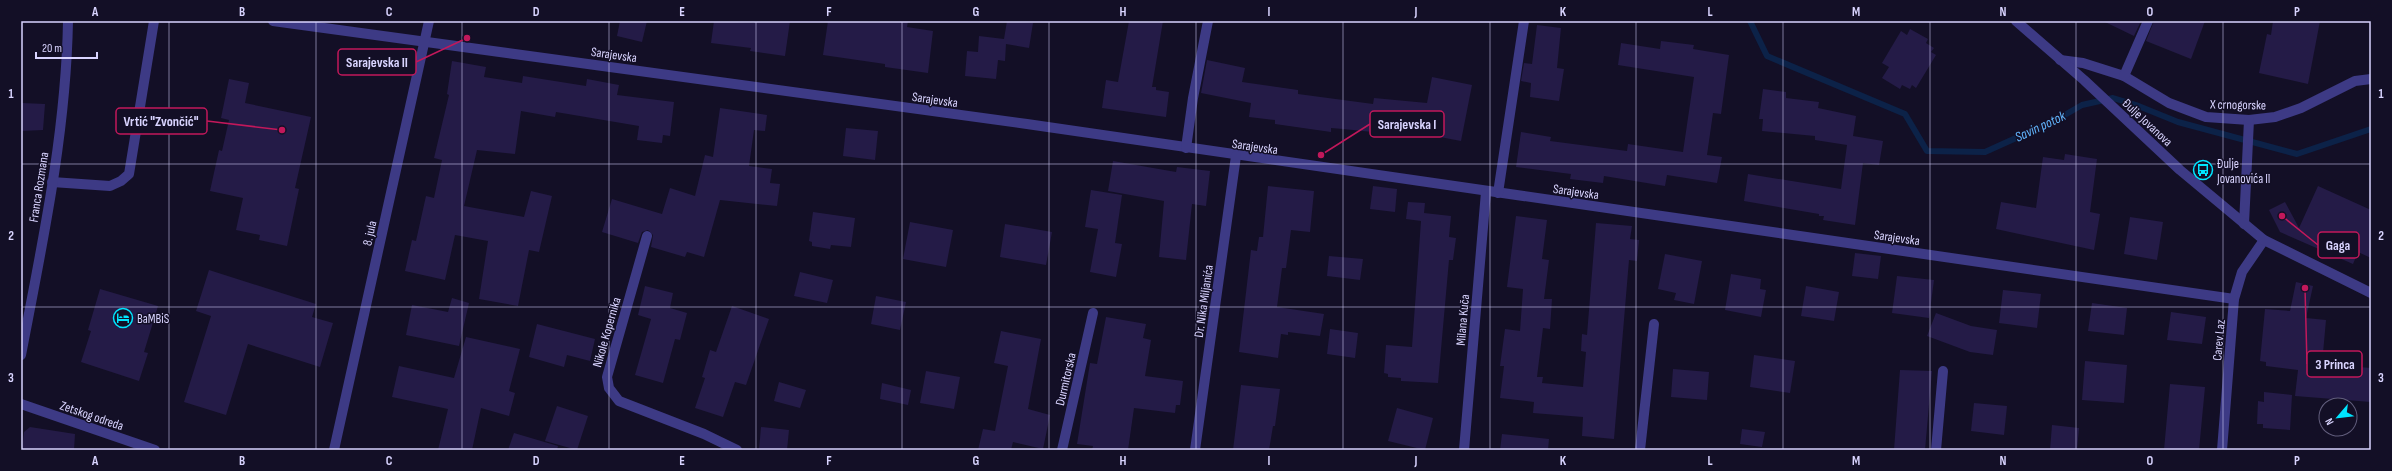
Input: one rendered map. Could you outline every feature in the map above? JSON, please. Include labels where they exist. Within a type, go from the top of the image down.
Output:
[{"type":"street","name":"Franca Rozmana","points":[[21,355],[52,182],[67,72],[68,21]]},
{"type":"street","points":[[52,182],[110,186],[121,181],[129,174],[154,21]]},
{"type":"street","name":"Sarajevska","points":[[273,21],[1186,148],[2234,299]]},
{"type":"street","name":"8. jula","points":[[334,450],[429,21]]},
{"type":"street","points":[[1186,148],[1192,98],[1208,21]]},
{"type":"street","points":[[1498,193],[1524,21]]},
{"type":"street","name":"Đulje Jovanova","points":[[2016,21],[2084,80],[2180,170],[2264,240],[2371,293]]},
{"type":"street","points":[[2124,76],[2148,21]]},
{"type":"street","name":"X crnogorske","points":[[2060,60],[2083,64],[2124,76],[2169,103],[2206,118],[2249,120],[2275,117],[2301,108],[2355,81],[2371,79]]},
{"type":"street","points":[[2244,224],[2249,120]]},
{"type":"street","name":"Dr. Nika Miljanića","points":[[1195,450],[1236,156]]},
{"type":"street","name":"Milana Kuča","points":[[1464,450],[1486,192]]},
{"type":"street","name":"Nikole Kopernika","points":[[647,236],[607,377],[609,388],[619,401],[704,434],[737,450]]},
{"type":"street","name":"Carev Laz","points":[[2222,450],[2234,299],[2242,272],[2264,240]]},
{"type":"street","name":"Durmitorska","points":[[1062,450],[1093,313]]},
{"type":"street","points":[[1640,450],[1654,324]]},
{"type":"street","points":[[1936,450],[1943,371]]},
{"type":"street","name":"Zetskog odreda","points":[[21,404],[155,450]]},
{"type":"building","points":[[620,21],[647,21],[642,42],[617,36]]},
{"type":"building","points":[[714,21],[754,23],[754,21],[790,21],[785,56],[750,51],[751,48],[711,43]]},
{"type":"building","points":[[828,21],[908,21],[907,27],[933,31],[928,73],[885,67],[885,64],[823,55]]},
{"type":"building","points":[[1007,21],[1033,23],[1029,48],[1006,44],[1005,61],[998,60],[996,79],[965,76],[967,51],[978,52],[979,36],[1004,39]]},
{"type":"building","points":[[1129,21],[1163,21],[1152,87],[1156,87],[1156,90],[1169,92],[1166,117],[1102,108],[1106,80],[1118,82]]},
{"type":"building","points":[[2103,21],[2141,21],[2134,36]]},
{"type":"building","points":[[2154,21],[2205,21],[2191,59],[2146,41]]},
{"type":"building","points":[[2273,21],[2320,21],[2308,84],[2259,73],[2267,34],[2271,35]]},
{"type":"building","points":[[1537,25],[1561,28],[1557,68],[1564,69],[1559,101],[1530,97],[1531,83],[1521,81],[1524,63],[1532,64]]},
{"type":"building","points":[[1910,29],[1928,39],[1926,43],[1934,48],[1931,52],[1936,55],[1916,88],[1912,85],[1910,89],[1902,85],[1900,89],[1882,78],[1889,67],[1882,63],[1901,31],[1907,35]]},
{"type":"building","points":[[1661,41],[1694,45],[1693,49],[1729,55],[1721,114],[1713,113],[1707,155],[1722,157],[1717,183],[1667,175],[1665,186],[1604,176],[1603,183],[1570,179],[1571,174],[1516,167],[1521,132],[1551,137],[1550,141],[1627,151],[1628,144],[1683,152],[1694,77],[1618,65],[1621,43],[1660,49]]},
{"type":"building","points":[[1207,60],[1245,68],[1242,82],[1298,90],[1298,94],[1373,104],[1374,98],[1427,103],[1432,77],[1472,85],[1461,141],[1403,130],[1403,135],[1331,128],[1331,132],[1275,124],[1275,120],[1249,117],[1251,103],[1201,93]]},
{"type":"building","points":[[452,61],[486,67],[484,77],[522,83],[523,76],[586,86],[587,79],[619,85],[617,95],[674,102],[670,136],[663,135],[662,143],[637,140],[639,126],[556,112],[555,117],[521,111],[515,154],[477,150],[464,206],[524,217],[531,191],[552,196],[539,252],[529,250],[518,306],[479,299],[488,241],[455,235],[445,280],[405,271],[412,240],[416,241],[426,196],[434,198],[442,160],[434,158],[449,95],[447,94]]},
{"type":"building","points":[[229,79],[249,83],[245,103],[311,117],[295,188],[299,189],[287,246],[259,240],[260,235],[236,230],[243,198],[210,191],[219,150],[222,151],[229,120],[221,118]]},
{"type":"building","points":[[1763,89],[1786,92],[1786,98],[1819,102],[1818,108],[1856,116],[1853,136],[1883,141],[1879,165],[1863,163],[1855,225],[1823,220],[1824,216],[1819,216],[1819,214],[1744,201],[1748,174],[1841,189],[1847,145],[1815,140],[1815,136],[1762,131],[1763,119],[1759,119]]},
{"type":"building","points":[[22,103],[45,104],[43,130],[21,131]]},
{"type":"building","points":[[720,108],[767,115],[765,131],[754,130],[749,166],[772,169],[770,183],[780,184],[777,206],[720,200],[704,257],[687,252],[685,257],[651,247],[653,235],[648,230],[642,232],[638,243],[602,232],[612,199],[662,214],[670,188],[695,196],[705,155],[713,157]]},
{"type":"building","points":[[846,128],[878,131],[875,160],[843,156]]},
{"type":"building","points":[[2065,154],[2097,159],[2090,212],[2100,214],[2094,250],[1996,229],[2001,202],[2036,208],[2043,157],[2064,160]]},
{"type":"building","points":[[1113,161],[1176,172],[1177,167],[1210,171],[1206,206],[1192,204],[1186,260],[1159,257],[1164,201],[1108,191]]},
{"type":"building","points":[[1268,186],[1314,191],[1310,232],[1291,230],[1286,268],[1282,268],[1277,307],[1324,314],[1320,336],[1288,332],[1288,335],[1281,334],[1278,358],[1239,352],[1251,250],[1257,251],[1259,237],[1263,237]]},
{"type":"building","points":[[1373,186],[1397,189],[1395,212],[1370,209]]},
{"type":"building","points":[[2318,186],[2371,210],[2371,258],[2358,252],[2353,264],[2280,232],[2269,210],[2285,202],[2299,228]]},
{"type":"building","points":[[1091,190],[1122,195],[1115,243],[1122,244],[1116,277],[1090,272],[1098,229],[1085,227]]},
{"type":"building","points":[[1408,202],[1425,203],[1424,213],[1451,216],[1449,237],[1456,238],[1453,260],[1449,260],[1438,383],[1401,381],[1401,378],[1388,377],[1388,374],[1384,373],[1386,345],[1412,347],[1421,221],[1406,219]]},
{"type":"building","points":[[813,212],[855,218],[851,247],[831,245],[830,249],[812,246],[812,242],[809,241]]},
{"type":"building","points":[[1516,216],[1547,220],[1542,259],[1549,260],[1544,299],[1552,299],[1550,329],[1543,328],[1537,377],[1543,377],[1542,383],[1583,387],[1586,352],[1581,351],[1582,334],[1587,335],[1596,223],[1632,226],[1630,239],[1639,240],[1637,261],[1629,260],[1614,439],[1582,436],[1583,417],[1533,413],[1534,402],[1500,398],[1504,366],[1500,366],[1505,329],[1520,331],[1523,289],[1507,287]]},
{"type":"building","points":[[2130,217],[2163,222],[2157,260],[2124,254]]},
{"type":"building","points":[[910,222],[953,230],[946,267],[903,259]]},
{"type":"building","points":[[1005,224],[1052,232],[1046,265],[1000,257]]},
{"type":"building","points":[[1855,253],[1881,256],[1878,279],[1852,276]]},
{"type":"building","points":[[1665,254],[1702,261],[1694,304],[1674,300],[1676,293],[1658,289]]},
{"type":"building","points":[[1329,256],[1363,259],[1360,280],[1327,276]]},
{"type":"building","points":[[209,270],[316,304],[312,317],[333,323],[320,367],[248,344],[226,415],[184,402],[211,316],[196,311]]},
{"type":"building","points":[[800,272],[833,280],[827,303],[794,296]]},
{"type":"building","points":[[1731,274],[1761,279],[1760,289],[1766,290],[1761,317],[1725,310]]},
{"type":"building","points":[[1897,276],[1934,280],[1929,318],[1892,313]]},
{"type":"building","points":[[2296,282],[2313,286],[2306,318],[2326,320],[2322,364],[2371,368],[2371,402],[2358,401],[2358,397],[2318,398],[2295,396],[2298,370],[2266,366],[2266,362],[2260,361],[2265,309],[2290,311]]},
{"type":"building","points":[[645,286],[673,293],[670,308],[687,313],[680,340],[675,339],[663,383],[635,375],[651,319],[638,315]]},
{"type":"building","points":[[1806,286],[1839,292],[1834,321],[1801,316]]},
{"type":"building","points":[[100,289],[158,306],[144,352],[148,353],[139,381],[81,362],[91,331],[88,330]]},
{"type":"building","points":[[2003,290],[2041,294],[2037,328],[1999,323]]},
{"type":"building","points":[[876,296],[906,302],[900,330],[871,324]]},
{"type":"building","points":[[452,298],[469,303],[459,346],[406,335],[412,305],[448,312]]},
{"type":"building","points":[[2092,303],[2127,308],[2124,335],[2088,331]]},
{"type":"building","points":[[732,306],[769,319],[746,385],[735,382],[723,417],[695,408],[705,378],[702,377],[710,350],[716,352]]},
{"type":"building","points":[[2171,312],[2206,317],[2202,344],[2167,340]]},
{"type":"building","points":[[1936,313],[1971,326],[1997,330],[1993,355],[1970,352],[1927,336]]},
{"type":"building","points":[[1106,317],[1146,324],[1143,338],[1151,340],[1145,376],[1183,381],[1180,405],[1176,405],[1175,413],[1134,408],[1128,450],[1092,450],[1093,446],[1077,444],[1090,363],[1097,364]]},
{"type":"building","points":[[537,324],[595,339],[590,361],[567,355],[564,367],[529,357]]},
{"type":"building","points":[[1330,329],[1358,333],[1355,358],[1327,354]]},
{"type":"building","points":[[1001,331],[1041,339],[1028,409],[1050,415],[1043,449],[1013,442],[1011,450],[978,450],[983,429],[995,431],[1008,366],[994,363]]},
{"type":"building","points":[[466,337],[520,349],[509,391],[515,393],[509,416],[481,408],[472,450],[438,450],[448,409],[392,397],[399,366],[454,378]]},
{"type":"building","points":[[1754,355],[1795,361],[1790,393],[1750,387]]},
{"type":"building","points":[[2085,361],[2127,365],[2124,403],[2082,400]]},
{"type":"building","points":[[1673,369],[1709,372],[1707,400],[1671,397]]},
{"type":"building","points":[[1900,370],[1932,371],[1925,450],[1894,450]]},
{"type":"building","points":[[926,371],[960,377],[954,409],[920,403]]},
{"type":"building","points":[[779,382],[806,390],[800,408],[774,401]]},
{"type":"building","points":[[882,383],[911,390],[908,405],[880,399]]},
{"type":"building","points":[[2170,384],[2205,387],[2199,450],[2164,450]]},
{"type":"building","points":[[1241,385],[1280,389],[1275,426],[1273,426],[1269,450],[1233,450]]},
{"type":"building","points":[[2264,392],[2292,395],[2290,430],[2263,428],[2263,424],[2257,424],[2258,401],[2264,402]]},
{"type":"building","points":[[1974,403],[2007,406],[2004,435],[1971,431]]},
{"type":"building","points":[[557,406],[588,416],[577,450],[545,441]]},
{"type":"building","points":[[1397,408],[1433,418],[1425,450],[1388,441]]},
{"type":"building","points":[[2052,425],[2079,428],[2077,450],[2050,450]]},
{"type":"building","points":[[30,427],[75,434],[74,450],[22,450],[24,432]]},
{"type":"building","points":[[761,427],[789,430],[787,450],[759,450]]},
{"type":"building","points":[[1742,429],[1765,432],[1762,447],[1740,444]]},
{"type":"building","points":[[514,433],[558,446],[557,450],[508,450]]},
{"type":"building","points":[[1502,434],[1549,439],[1548,450],[1500,450]]},
{"type":"waterway","name":"Savin potok","points":[[1750,21],[1767,56],[1905,114],[1927,151],[1985,152],[2056,120],[2082,105],[2113,98],[2136,105],[2178,122],[2297,154],[2371,129]]},
{"type":"place","name":"Sarajevska II","points":[[467,38]]},
{"type":"place","name":"Vrtić \"Zvončić\"","points":[[282,130]]},
{"type":"place","name":"Sarajevska I","points":[[1321,155]]},
{"type":"place","name":"Đulje Jovanovića II","points":[[2203,170]]},
{"type":"place","name":"Gaga","points":[[2282,216]]},
{"type":"place","name":"3 Princa","points":[[2305,288]]},
{"type":"place","name":"BaMBiS","points":[[123,318]]}]
